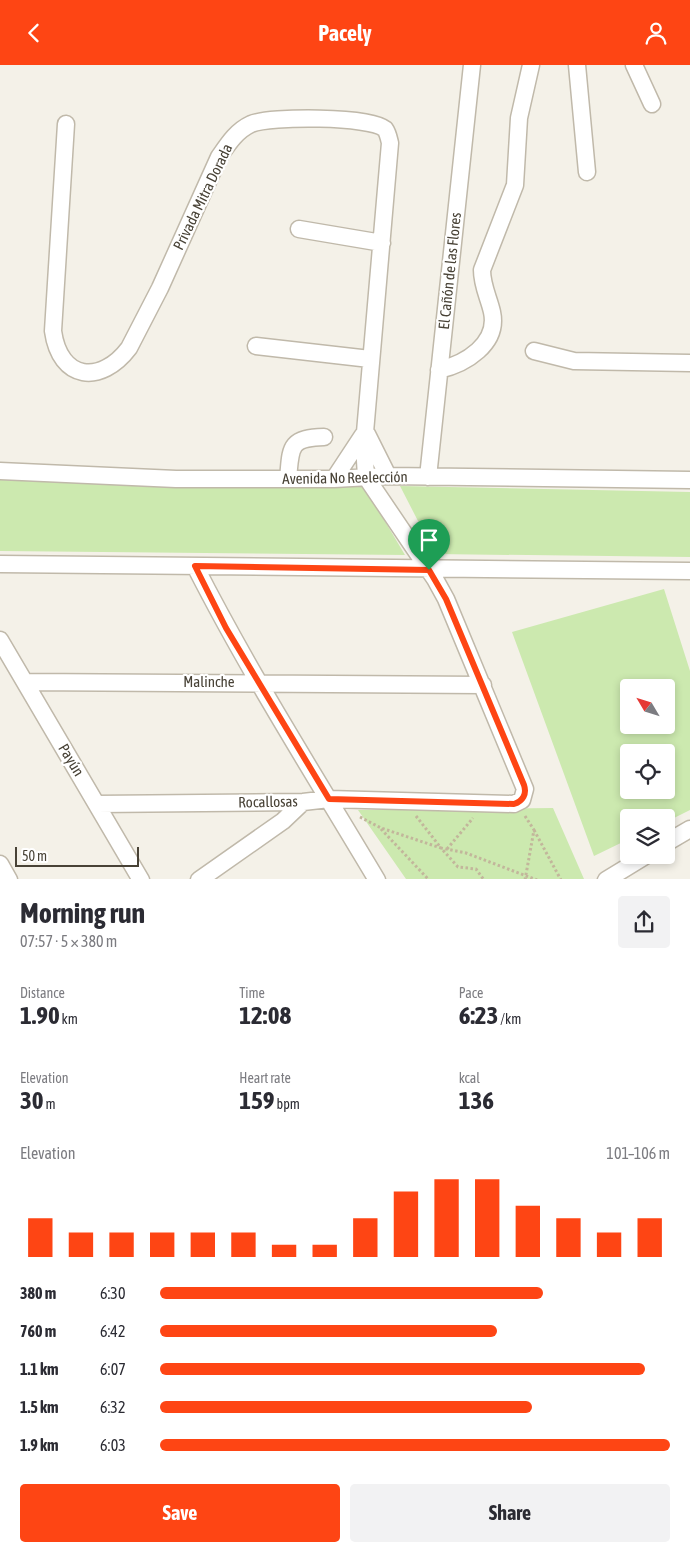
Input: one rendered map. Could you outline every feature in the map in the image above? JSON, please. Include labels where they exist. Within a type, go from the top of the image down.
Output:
[{"type":"street","name":"El Cañón de las Flores","points":[[428,477],[472,65]]},
{"type":"street","points":[[439,371],[464,362],[481,347],[492,331],[493,314],[482,279],[482,271],[515,185],[519,118],[531,65]]},
{"type":"street","points":[[577,65],[586,172]]},
{"type":"street","points":[[634,65],[652,104]]},
{"type":"street","name":"Privada Mitra Dorada","points":[[66,124],[53,331],[57,353],[69,367],[82,373],[102,370],[123,356],[129,347],[160,288],[220,157],[230,141],[251,124],[277,119],[358,122],[384,128],[390,143],[370,359],[364,451],[366,477]]},
{"type":"street","points":[[299,229],[382,243]]},
{"type":"street","points":[[256,346],[370,359]]},
{"type":"street","points":[[534,351],[554,357],[599,363],[690,363]]},
{"type":"street","points":[[366,431],[388,476]]},
{"type":"street","points":[[334,479],[366,431]]},
{"type":"street","points":[[288,479],[290,455],[294,444],[302,439],[324,437]]},
{"type":"street","name":"Avenida No Reelección","points":[[0,471],[176,479],[334,479],[388,476],[690,480]]},
{"type":"street","points":[[366,477],[429,570],[446,599],[524,785],[521,799]]},
{"type":"street","points":[[0,564],[429,570],[690,571]]},
{"type":"street","points":[[195,566],[226,628],[377,879]]},
{"type":"street","name":"Payún","points":[[0,640],[141,879]]},
{"type":"street","name":"Malinche","points":[[25,682],[258,682],[483,685]]},
{"type":"street","name":"Rocallosas","points":[[97,804],[303,802],[329,799],[482,803],[521,799]]},
{"type":"street","points":[[199,879],[284,821],[303,802]]},
{"type":"street","points":[[675,838],[690,829]]},
{"type":"street","points":[[0,864],[9,879]]},
{"type":"street","points":[[606,879],[631,864]]},
{"type":"path","points":[[521,799],[534,830],[561,879]]},
{"type":"path","points":[[407,801],[420,823],[458,867],[476,869],[484,879]]},
{"type":"path","points":[[448,849],[474,817],[482,803]]},
{"type":"path","points":[[355,814],[381,828],[441,848],[466,853],[526,878],[537,879]]},
{"type":"path","points":[[381,828],[429,879]]},
{"type":"path","points":[[526,878],[534,830]]},
{"type":"green space","points":[[0,480],[364,486],[405,555],[0,551]]},
{"type":"green space","points":[[400,486],[690,492],[690,557],[435,554]]},
{"type":"green space","points":[[664,589],[690,671],[690,810],[675,818],[675,809],[620,809],[620,843],[594,856],[512,632]]},
{"type":"green space","points":[[553,808],[584,879],[406,879],[358,810]]},
{"type":"route","points":[[195,566],[429,570],[446,599],[483,685],[524,785],[525,795],[522,800],[514,804],[329,799],[226,628],[195,566]]}]
